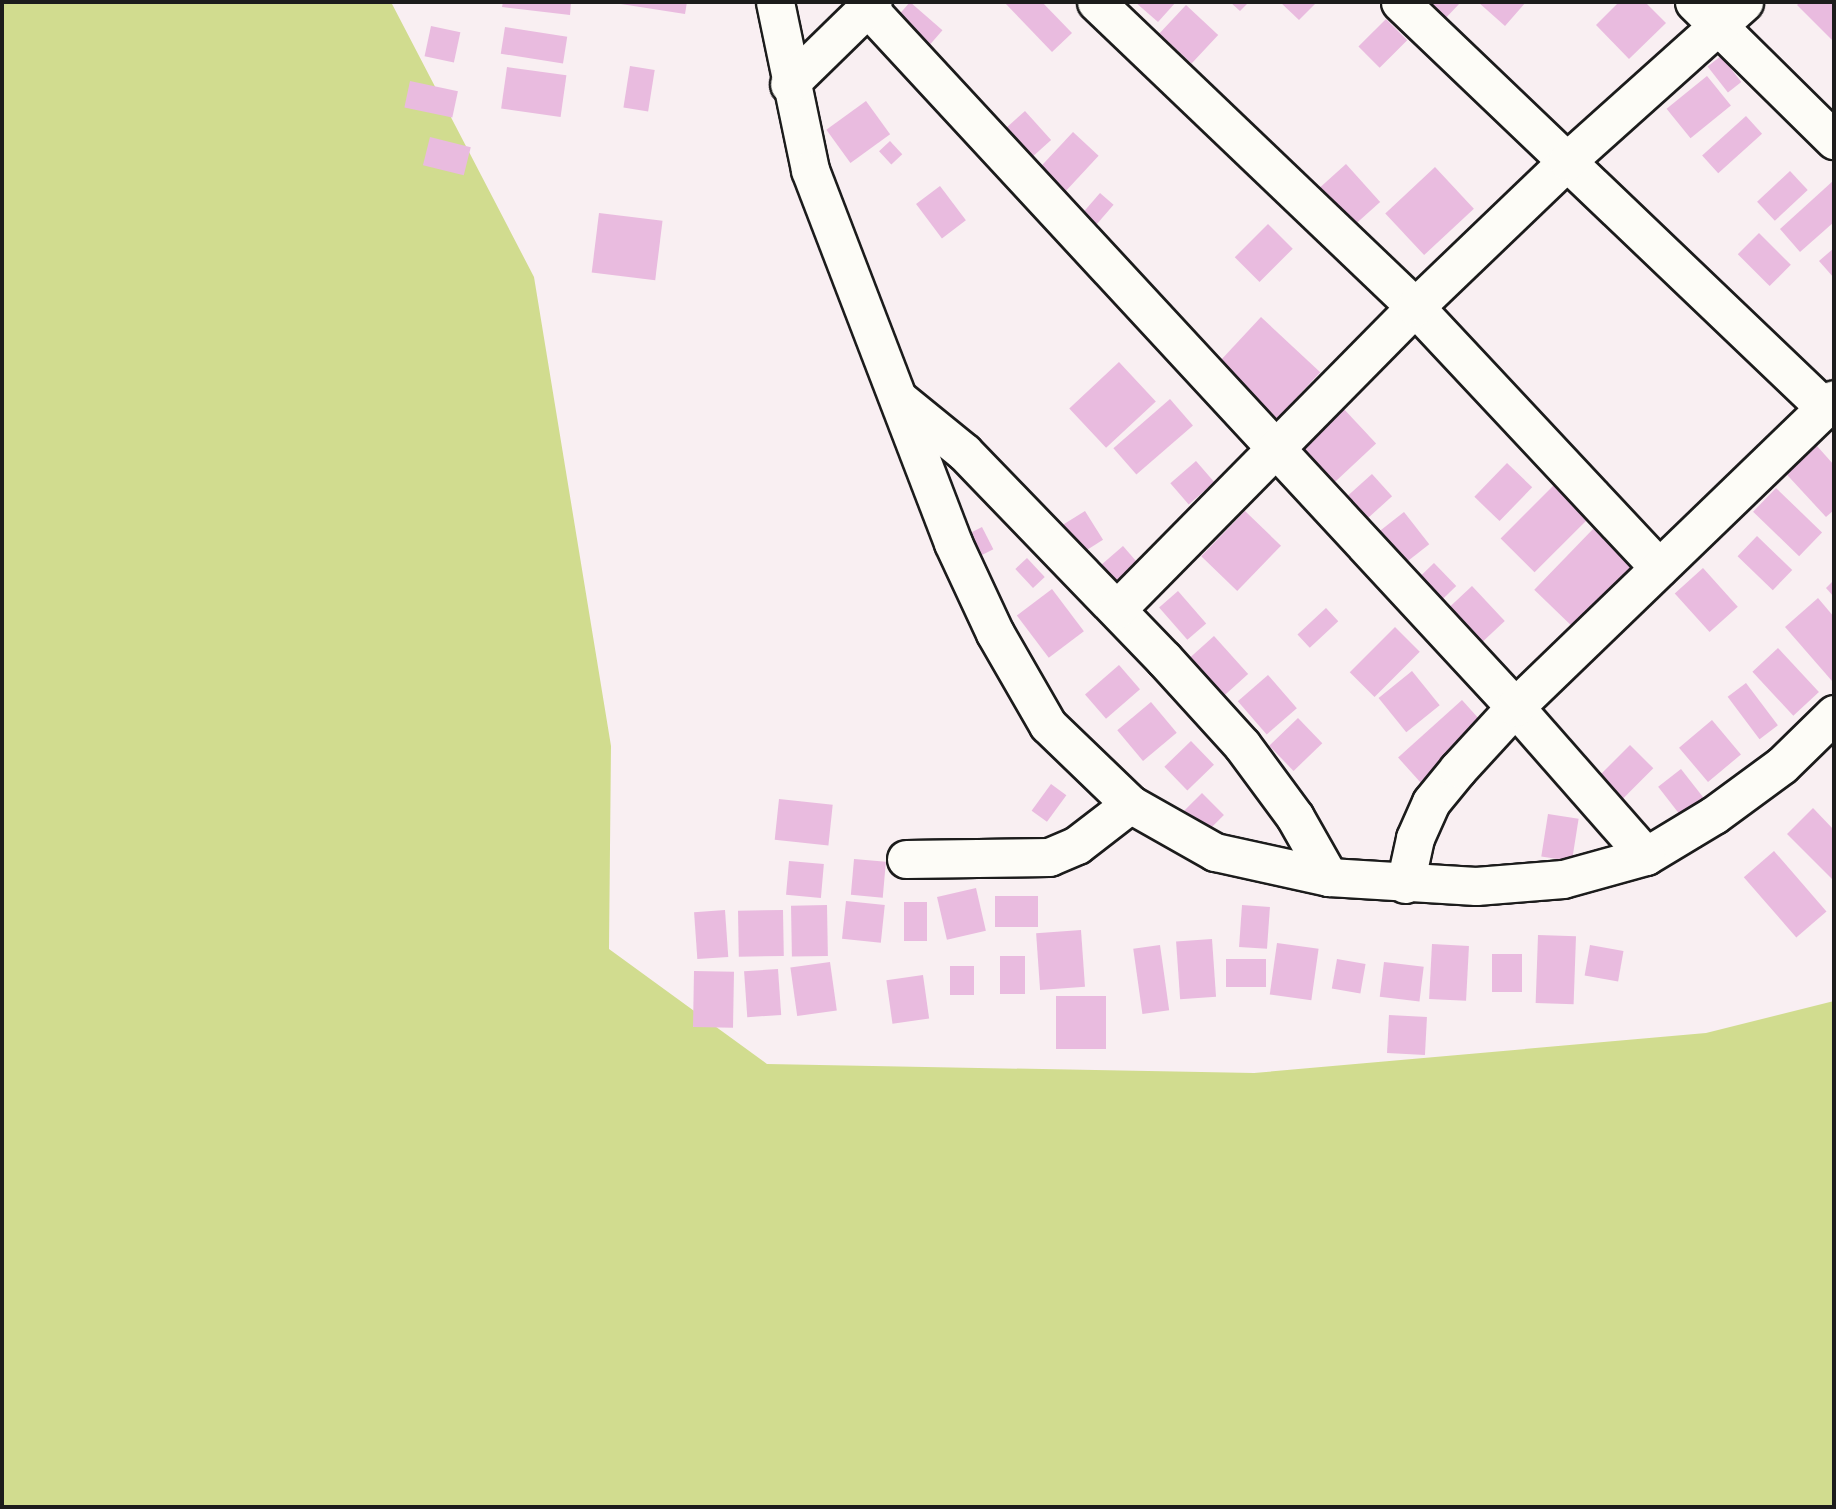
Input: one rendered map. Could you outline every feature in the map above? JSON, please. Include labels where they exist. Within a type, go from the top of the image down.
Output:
[{"type":"street","points":[[775,2],[789,84],[810,170],[896,396],[995,634],[1048,724],[1130,804],[1215,852],[1329,877],[1405,884],[1476,886],[1563,879],[1646,856],[1714,815],[1782,765],[1834,714]]},
{"type":"street","points":[[1096,2],[1415,307],[1659,568]]},
{"type":"street","points":[[1400,2],[1567,161],[1830,403],[1515,707],[1432,802],[1415,838],[1405,884]]},
{"type":"street","points":[[1117,609],[1415,307],[1567,161],[1706,14],[1744,2]]},
{"type":"street","points":[[789,84],[870,5],[1515,707],[1646,856]]},
{"type":"street","points":[[1706,14],[1834,140]]},
{"type":"street","points":[[896,396],[964,452],[1117,609],[1242,745],[1295,817],[1329,877]]},
{"type":"street","points":[[906,859],[1049,857],[1077,845],[1130,804]]},
{"type":"green space","points":[[2,2],[391,2],[534,277],[611,746],[609,949],[767,1064],[1254,1073],[1706,1033],[1834,1001],[1834,1507],[2,1507]]},
{"type":"building","points":[[503,2],[571,2],[570,15],[502,7]]},
{"type":"building","points":[[608,2],[687,2],[685,14]]},
{"type":"building","points":[[910,2],[942,30],[920,56],[888,28]]},
{"type":"building","points":[[1004,2],[1042,2],[1072,33],[1052,52]]},
{"type":"building","points":[[1135,2],[1176,2],[1158,22]]},
{"type":"building","points":[[1230,2],[1249,2],[1240,11]]},
{"type":"building","points":[[1280,2],[1317,2],[1299,20]]},
{"type":"building","points":[[1418,2],[1461,2],[1440,24]]},
{"type":"building","points":[[1478,2],[1526,2],[1505,26]]},
{"type":"building","points":[[1619,2],[1645,2],[1666,23],[1629,59],[1596,25]]},
{"type":"building","points":[[1800,2],[1834,2],[1834,42],[1797,5]]},
{"type":"building","points":[[1186,5],[1218,35],[1192,64],[1159,34]]},
{"type":"building","points":[[1386,19],[1407,40],[1380,68],[1358,47]]},
{"type":"building","points":[[431,26],[460,32],[454,63],[425,56]]},
{"type":"building","points":[[505,27],[567,37],[563,64],[501,54]]},
{"type":"building","points":[[1721,56],[1741,82],[1728,92],[1708,66]]},
{"type":"building","points":[[630,66],[655,70],[648,111],[623,107]]},
{"type":"building","points":[[507,67],[566,75],[561,117],[501,109]]},
{"type":"building","points":[[1707,76],[1731,106],[1691,138],[1667,109]]},
{"type":"building","points":[[410,81],[458,91],[452,118],[404,107]]},
{"type":"building","points":[[866,101],[890,134],[850,163],[826,130]]},
{"type":"building","points":[[1025,111],[1051,140],[1021,167],[995,138]]},
{"type":"building","points":[[1746,116],[1762,134],[1718,173],[1702,155]]},
{"type":"building","points":[[1073,132],[1099,156],[1055,203],[1029,179]]},
{"type":"building","points":[[430,137],[471,147],[464,175],[423,165]]},
{"type":"building","points":[[890,141],[902,154],[891,164],[879,151]]},
{"type":"building","points":[[1346,164],[1380,202],[1347,231],[1313,193]]},
{"type":"building","points":[[1435,167],[1474,209],[1424,255],[1385,213]]},
{"type":"building","points":[[1790,171],[1808,190],[1775,221],[1757,202]]},
{"type":"building","points":[[1834,180],[1834,222],[1800,252],[1780,229]]},
{"type":"building","points":[[940,186],[966,220],[942,238],[916,204]]},
{"type":"building","points":[[1100,193],[1114,205],[1087,235],[1074,223]]},
{"type":"building","points":[[599,213],[663,221],[655,280],[592,273]]},
{"type":"building","points":[[1268,224],[1293,249],[1260,282],[1235,257]]},
{"type":"building","points":[[1759,233],[1791,265],[1770,286],[1738,254]]},
{"type":"building","points":[[1834,248],[1834,278],[1819,261]]},
{"type":"building","points":[[1261,317],[1320,372],[1271,425],[1212,370]]},
{"type":"building","points":[[1119,362],[1156,401],[1106,448],[1069,408]]},
{"type":"building","points":[[1170,399],[1193,425],[1136,475],[1113,448]]},
{"type":"building","points":[[1342,407],[1376,444],[1332,484],[1298,448]]},
{"type":"building","points":[[1808,436],[1834,465],[1834,510],[1826,517],[1778,465]]},
{"type":"building","points":[[1196,461],[1214,482],[1189,504],[1170,483]]},
{"type":"building","points":[[1507,463],[1532,487],[1500,521],[1474,497]]},
{"type":"building","points":[[1372,474],[1392,496],[1361,524],[1341,502]]},
{"type":"building","points":[[1560,479],[1594,513],[1535,572],[1501,538]]},
{"type":"building","points":[[1776,488],[1822,532],[1799,556],[1753,512]]},
{"type":"building","points":[[1085,511],[1103,540],[1080,554],[1062,525]]},
{"type":"building","points":[[1245,511],[1281,546],[1237,591],[1201,556]]},
{"type":"building","points":[[1404,512],[1429,544],[1392,573],[1367,541]]},
{"type":"building","points":[[982,527],[993,549],[971,561],[960,538]]},
{"type":"building","points":[[1594,528],[1636,569],[1577,631],[1534,590]]},
{"type":"building","points":[[1757,536],[1792,570],[1773,590],[1738,556]]},
{"type":"building","points":[[1123,546],[1144,570],[1117,594],[1096,570]]},
{"type":"building","points":[[1027,558],[1045,577],[1033,588],[1015,569]]},
{"type":"building","points":[[1434,563],[1456,586],[1430,612],[1407,589]]},
{"type":"building","points":[[1703,568],[1738,607],[1710,632],[1675,593]]},
{"type":"building","points":[[1834,580],[1834,597],[1826,588]]},
{"type":"building","points":[[1472,586],[1505,621],[1474,650],[1441,615]]},
{"type":"building","points":[[1052,589],[1084,631],[1049,658],[1017,615]]},
{"type":"building","points":[[1178,591],[1206,623],[1187,640],[1159,607]]},
{"type":"building","points":[[1818,598],[1834,617],[1832,681],[1785,627]]},
{"type":"building","points":[[1326,608],[1338,621],[1310,648],[1297,635]]},
{"type":"building","points":[[1395,627],[1420,652],[1374,697],[1350,672]]},
{"type":"building","points":[[1214,636],[1248,674],[1218,701],[1184,663]]},
{"type":"building","points":[[1778,648],[1819,692],[1793,716],[1752,672]]},
{"type":"building","points":[[1119,665],[1140,689],[1106,719],[1085,695]]},
{"type":"building","points":[[1412,671],[1440,705],[1406,732],[1379,698]]},
{"type":"building","points":[[1268,675],[1297,708],[1267,734],[1238,701]]},
{"type":"building","points":[[1746,683],[1778,725],[1760,739],[1728,697]]},
{"type":"building","points":[[1462,700],[1490,731],[1426,789],[1398,758]]},
{"type":"building","points":[[1151,702],[1177,733],[1143,761],[1117,730]]},
{"type":"building","points":[[1298,718],[1322,743],[1294,771],[1269,746]]},
{"type":"building","points":[[1712,720],[1741,754],[1708,782],[1679,748]]},
{"type":"building","points":[[1191,741],[1214,765],[1187,790],[1164,767]]},
{"type":"building","points":[[1630,745],[1653,768],[1620,802],[1597,778]]},
{"type":"building","points":[[1681,769],[1707,802],[1684,820],[1658,787]]},
{"type":"building","points":[[1051,784],[1066,795],[1047,822],[1032,811]]},
{"type":"building","points":[[1202,793],[1224,815],[1201,838],[1179,816]]},
{"type":"building","points":[[779,799],[833,805],[828,845],[775,840]]},
{"type":"building","points":[[1813,808],[1834,830],[1834,881],[1787,834]]},
{"type":"building","points":[[1548,814],[1579,819],[1572,861],[1541,856]]},
{"type":"building","points":[[1774,851],[1826,911],[1796,938],[1744,877]]},
{"type":"building","points":[[854,859],[886,862],[883,898],[851,895]]},
{"type":"building","points":[[789,861],[824,864],[821,898],[786,895]]},
{"type":"building","points":[[976,888],[986,931],[947,940],[937,897]]},
{"type":"building","points":[[995,896],[1038,896],[1038,927],[995,927]]},
{"type":"building","points":[[846,901],[885,905],[881,943],[842,939]]},
{"type":"building","points":[[904,902],[927,902],[927,941],[904,941]]},
{"type":"building","points":[[827,905],[828,956],[792,957],[791,906]]},
{"type":"building","points":[[1242,905],[1270,907],[1267,949],[1239,947]]},
{"type":"building","points":[[725,910],[728,957],[697,959],[694,912]]},
{"type":"building","points":[[783,910],[784,956],[739,957],[738,911]]},
{"type":"building","points":[[1081,930],[1085,987],[1040,990],[1036,933]]},
{"type":"building","points":[[1538,935],[1576,936],[1574,1004],[1536,1003]]},
{"type":"building","points":[[1212,939],[1216,997],[1180,999],[1176,942]]},
{"type":"building","points":[[1277,943],[1319,949],[1311,1000],[1270,994]]},
{"type":"building","points":[[1432,944],[1469,946],[1466,1001],[1429,999]]},
{"type":"building","points":[[1160,945],[1169,1010],[1142,1014],[1133,949]]},
{"type":"building","points":[[1590,945],[1623,951],[1618,981],[1585,976]]},
{"type":"building","points":[[1492,954],[1522,954],[1522,992],[1492,992]]},
{"type":"building","points":[[1000,956],[1025,956],[1025,994],[1000,994]]},
{"type":"building","points":[[1226,959],[1266,959],[1266,987],[1226,987]]},
{"type":"building","points":[[1337,959],[1366,964],[1360,994],[1332,989]]},
{"type":"building","points":[[830,962],[837,1011],[797,1016],[790,968]]},
{"type":"building","points":[[1384,962],[1424,967],[1419,1002],[1380,997]]},
{"type":"building","points":[[950,966],[974,966],[974,995],[950,995]]},
{"type":"building","points":[[778,969],[781,1015],[747,1017],[744,971]]},
{"type":"building","points":[[694,971],[734,972],[733,1028],[693,1027]]},
{"type":"building","points":[[923,975],[929,1019],[892,1024],[886,980]]},
{"type":"building","points":[[1056,996],[1106,996],[1106,1049],[1056,1049]]},
{"type":"building","points":[[1389,1015],[1427,1017],[1425,1055],[1387,1053]]}]
